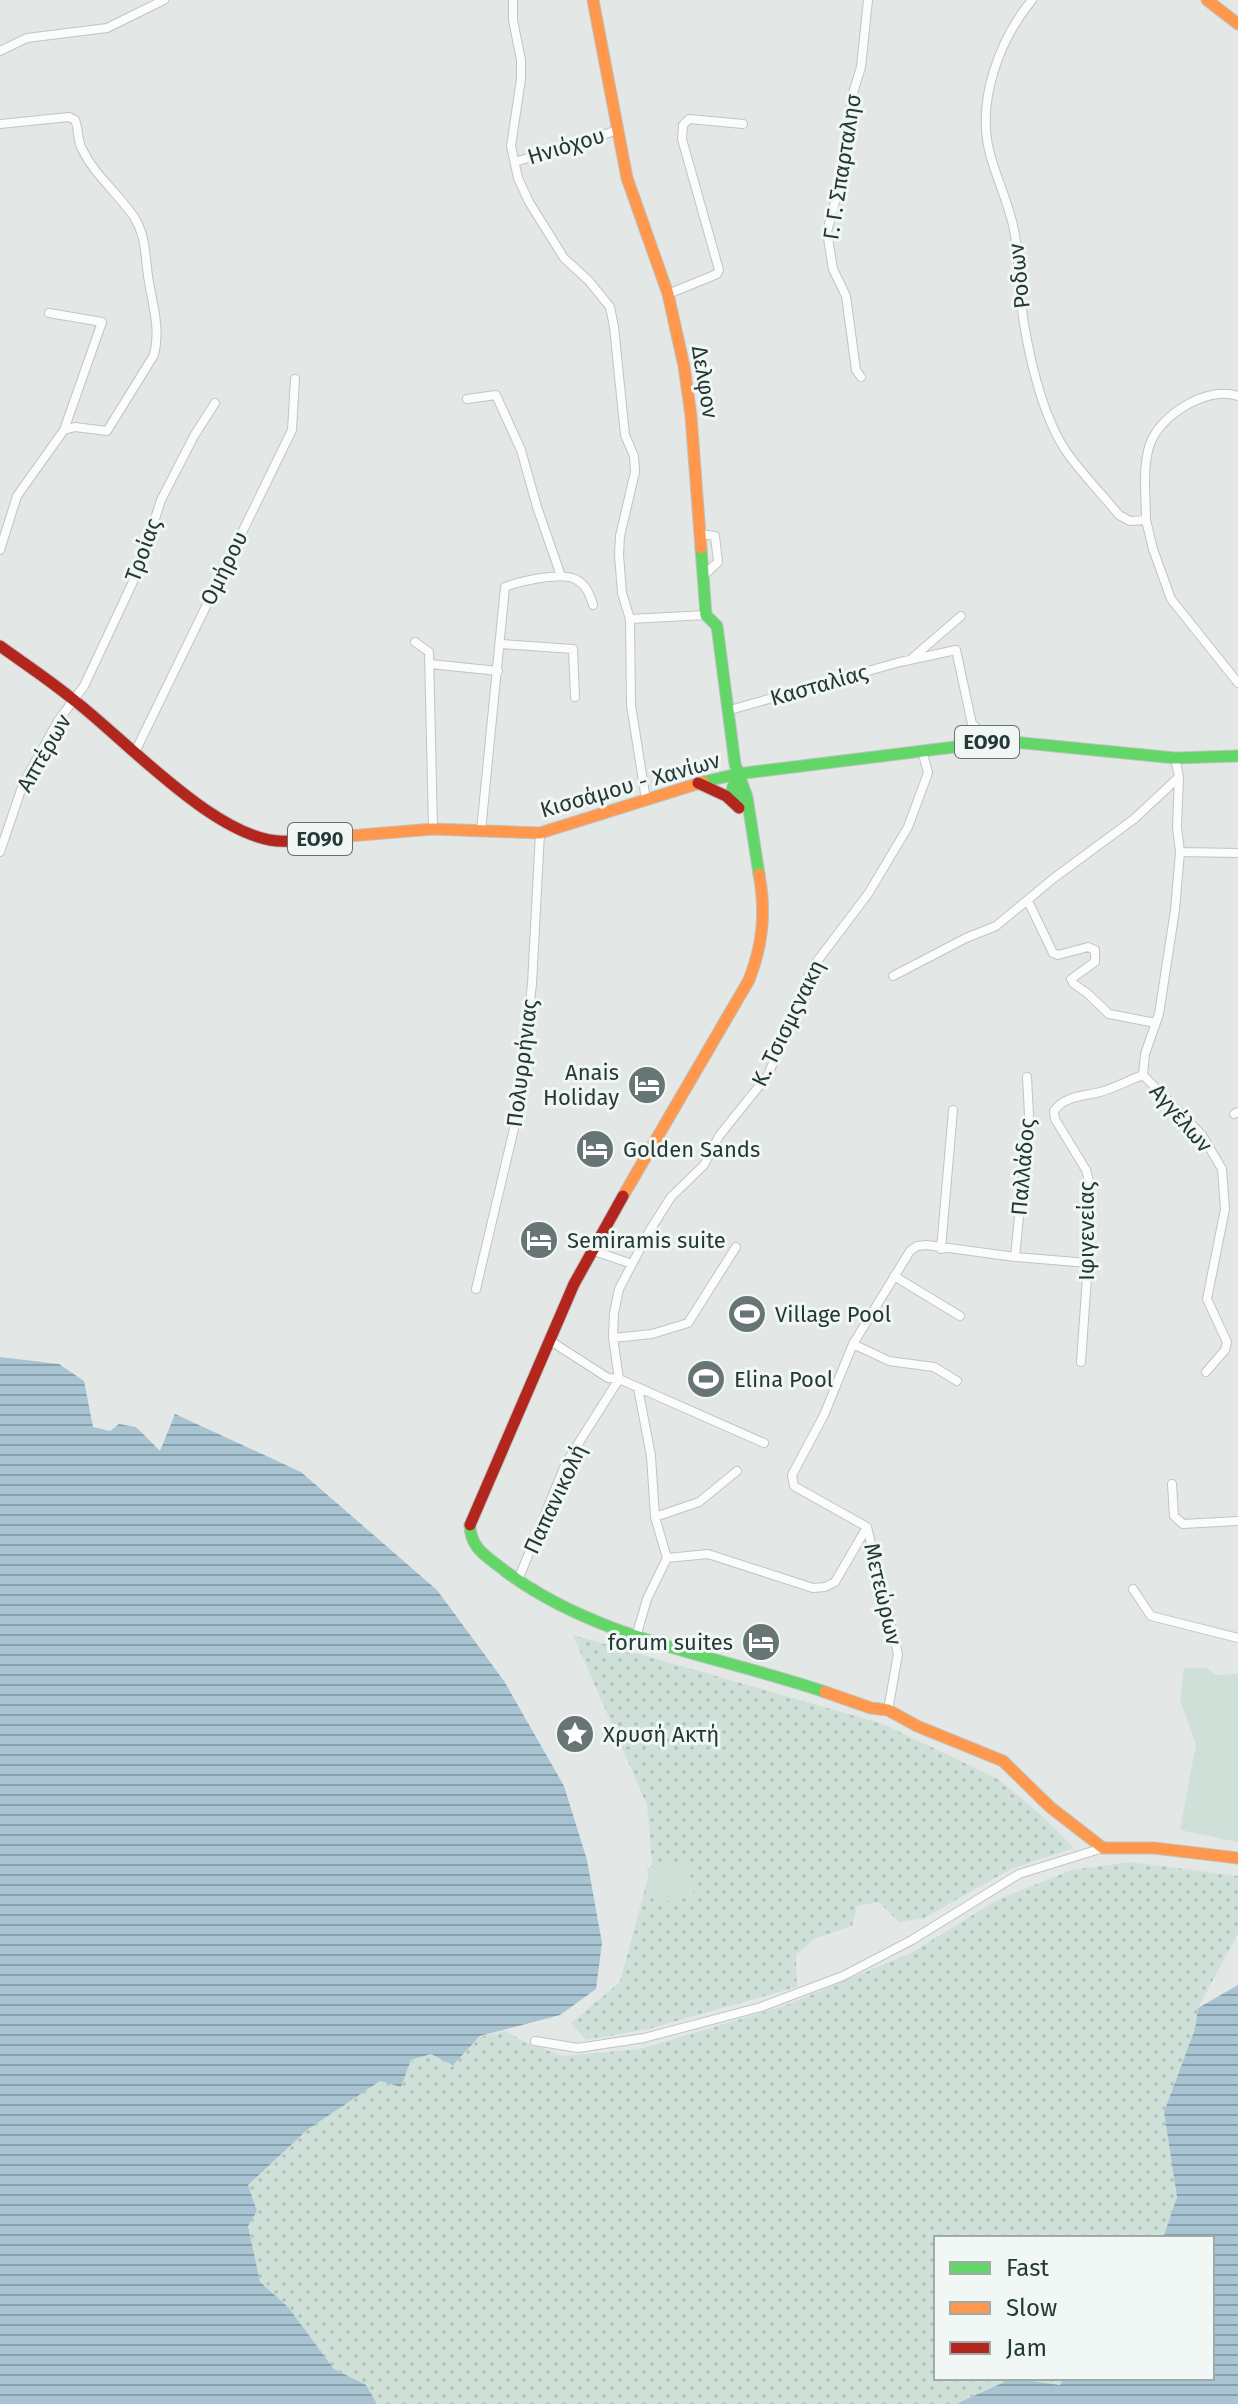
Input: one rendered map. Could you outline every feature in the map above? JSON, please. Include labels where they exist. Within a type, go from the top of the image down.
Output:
[{"type":"main road","name":"Δελφον","points":[[593,0],[627,178],[668,294],[684,366],[691,416],[703,576],[700,616],[717,626],[737,774]]},
{"type":"main road","points":[[1207,0],[1238,24]]},
{"type":"main road","name":"Κισσάμου - Χανίων","points":[[0,646],[76,701],[215,816],[244,833],[278,842],[433,829],[540,833],[698,783],[737,774],[991,742],[1029,742],[1175,758],[1238,756]]},
{"type":"main road","points":[[737,774],[732,790],[752,836]]},
{"type":"main road","points":[[737,774],[746,789],[752,836],[763,882],[765,913],[754,970],[591,1250],[470,1526],[471,1539],[478,1550],[518,1580],[581,1616],[636,1637],[790,1680],[871,1708],[888,1710],[917,1726],[1003,1761],[1050,1807],[1103,1848],[1154,1848],[1238,1858]]},
{"type":"main road","points":[[698,783],[726,796],[739,808]]},
{"type":"street","points":[[0,51],[27,38],[107,28],[164,0]]},
{"type":"street","points":[[513,0],[513,20],[521,60],[511,146],[518,178],[529,202],[564,258],[589,281],[610,307],[625,435],[634,456],[635,472],[620,536],[619,555],[622,593],[630,619],[631,705],[646,800]]},
{"type":"street","name":"Γ. Γ. Σπαρταλησ","points":[[861,377],[856,370],[846,296],[833,269],[827,232],[842,176],[852,96],[863,56],[868,0]]},
{"type":"street","name":"Ροδων","points":[[1032,0],[1007,37],[995,67],[986,114],[989,153],[1014,228],[1030,353],[1046,409],[1067,452],[1119,515],[1130,521],[1145,520]]},
{"type":"street","points":[[0,124],[69,117],[75,120],[80,148],[102,181],[132,214],[140,227],[145,246],[147,274],[157,317],[154,355],[107,431],[75,427],[64,430]]},
{"type":"street","points":[[668,294],[717,274],[719,270],[682,139],[683,125],[689,119],[743,124]]},
{"type":"street","name":"Ηνιόχου","points":[[515,162],[618,130]]},
{"type":"street","points":[[0,550],[17,496],[64,430],[102,322],[49,313]]},
{"type":"street","name":"Ομήρου","points":[[135,752],[292,430],[295,379]]},
{"type":"street","points":[[1238,396],[1225,393],[1206,395],[1179,411],[1155,433],[1146,459],[1145,520],[1171,599],[1238,683]]},
{"type":"street","points":[[467,399],[496,395],[521,450],[561,576]]},
{"type":"street","name":"Τροίας","points":[[76,701],[139,569],[161,500],[215,403]]},
{"type":"street","points":[[481,831],[505,587],[515,582],[561,576],[576,579],[588,591],[593,605]]},
{"type":"street","points":[[630,619],[700,616]]},
{"type":"street","name":"Κασταλίας","points":[[909,660],[961,616]]},
{"type":"street","points":[[415,642],[429,652],[433,829]]},
{"type":"street","points":[[501,644],[573,649],[575,697]]},
{"type":"street","name":"Κασταλίας","points":[[730,710],[956,650],[972,724]]},
{"type":"street","points":[[430,664],[498,671]]},
{"type":"street","name":"Απτέρων","points":[[0,852],[23,784],[58,721],[76,701]]},
{"type":"street","points":[[965,745],[972,724],[991,742]]},
{"type":"street","name":"Κ. Τσισμςνακη","points":[[619,1379],[613,1338],[619,1289],[671,1197],[704,1165],[719,1136],[768,1075],[812,968],[868,894],[908,827],[928,773],[922,750]]},
{"type":"street","name":"Αγγέλων","points":[[1175,758],[1179,777],[1177,827],[1180,852],[1175,910],[1156,1023],[1145,1054],[1143,1075],[1202,1135],[1222,1169],[1225,1209],[1207,1299],[1227,1342],[1225,1350],[1206,1372]]},
{"type":"street","points":[[893,976],[996,926],[1134,819],[1179,777]]},
{"type":"street","name":"Πολυρρήνιας","points":[[476,1289],[516,1120],[532,984],[540,833]]},
{"type":"street","points":[[1180,852],[1238,853]]},
{"type":"street","points":[[1028,901],[1053,953],[1058,955],[1088,947],[1095,950],[1095,962],[1074,975],[1071,979],[1074,984],[1109,1014],[1156,1023]]},
{"type":"street","name":"Ιφιγενείας","points":[[1081,1362],[1090,1185],[1086,1170],[1055,1119],[1055,1108],[1079,1095],[1101,1092],[1143,1075]]},
{"type":"street","name":"Παλλάδος","points":[[1015,1257],[1029,1115],[1027,1077]]},
{"type":"street","points":[[941,1249],[953,1110]]},
{"type":"street","name":"Μετεώρων","points":[[888,1710],[898,1654],[867,1527],[794,1486],[792,1475],[824,1415],[853,1344],[910,1251],[927,1245],[941,1249],[1088,1263]]},
{"type":"street","points":[[613,1338],[652,1334],[688,1323],[736,1247]]},
{"type":"street","points":[[591,1250],[632,1264]]},
{"type":"street","points":[[894,1276],[960,1316]]},
{"type":"street","points":[[549,1340],[608,1378],[619,1379],[764,1443]]},
{"type":"street","points":[[853,1344],[889,1361],[934,1367],[957,1381]]},
{"type":"street","name":"Παπανικολή","points":[[518,1580],[566,1463],[619,1379]]},
{"type":"street","points":[[636,1637],[647,1599],[667,1558],[655,1517],[651,1456],[638,1388]]},
{"type":"street","points":[[655,1517],[699,1502],[737,1471]]},
{"type":"street","points":[[1172,1484],[1174,1516],[1183,1524],[1238,1521]]},
{"type":"street","points":[[667,1558],[708,1554],[813,1588],[825,1587],[835,1582],[867,1527]]},
{"type":"street","points":[[1133,1589],[1151,1616],[1238,1638]]},
{"type":"street","points":[[535,2041],[578,2048],[644,2038],[776,2002],[843,1976],[912,1940],[1019,1874],[1103,1848]]},
{"type":"green space","points":[[573,1635],[883,1724],[998,1779],[1074,1848],[1011,1869],[924,1918],[899,1922],[879,1902],[857,1906],[852,1926],[814,1939],[796,1955],[797,1987],[648,2029],[586,2040],[571,2023],[620,1982],[652,1863],[647,1805]]},
{"type":"green space","points":[[1184,1668],[1207,1668],[1216,1675],[1238,1674],[1238,1842],[1180,1830],[1196,1744],[1180,1700]]},
{"type":"green space","points":[[688,1861],[694,1897],[654,1903],[647,1868]]},
{"type":"green space","points":[[1130,1862],[1238,1876],[1238,1933],[1198,2008],[1195,2029],[1164,2112],[1177,2197],[1164,2236],[934,2236],[934,2380],[1009,2380],[956,2404],[377,2404],[365,2385],[334,2369],[288,2307],[260,2282],[248,2226],[257,2211],[248,2185],[307,2130],[380,2081],[401,2087],[411,2061],[431,2054],[453,2064],[480,2037],[505,2031],[563,2056],[640,2049],[784,2006],[911,1953],[997,1900],[1072,1870]]},
{"type":"green space","points":[[1026,2380],[1062,2380],[1060,2385]]},
{"type":"water","points":[[0,1357],[59,1364],[84,1381],[93,1427],[110,1431],[119,1424],[136,1427],[160,1451],[175,1414],[301,1472],[437,1590],[504,1681],[564,1786],[587,1860],[602,1943],[596,1989],[560,2015],[480,2036],[453,2065],[431,2054],[411,2060],[401,2087],[380,2081],[307,2130],[248,2185],[257,2211],[248,2226],[260,2282],[288,2307],[334,2369],[366,2385],[377,2404],[0,2404]]},
{"type":"water","points":[[1238,1985],[1238,2404],[956,2404],[1009,2380],[1060,2385],[1062,2380],[1214,2380],[1214,2236],[1164,2236],[1177,2197],[1164,2112],[1195,2029],[1198,2008]]},
{"type":"traffic: fast","points":[[701,548],[706,615],[717,626],[735,764],[747,797],[759,874]]},
{"type":"traffic: fast","points":[[703,782],[737,774],[1003,741],[1175,758],[1238,756]]},
{"type":"traffic: fast","points":[[737,774],[732,790],[739,806]]},
{"type":"traffic: fast","points":[[470,1525],[473,1540],[486,1557],[541,1595],[579,1614],[660,1644],[825,1692]]},
{"type":"traffic: slow","points":[[593,0],[627,178],[668,294],[684,366],[701,548]]},
{"type":"traffic: slow","points":[[1207,0],[1238,24]]},
{"type":"traffic: slow","points":[[288,841],[433,829],[540,833],[703,782]]},
{"type":"traffic: slow","points":[[623,1196],[749,980],[762,928],[759,874]]},
{"type":"traffic: slow","points":[[825,1692],[871,1708],[888,1710],[917,1726],[1003,1761],[1050,1807],[1103,1848],[1154,1848],[1238,1858]]},
{"type":"traffic: jam","points":[[0,646],[66,694],[205,810],[234,827],[262,838],[288,841]]},
{"type":"traffic: jam","points":[[698,783],[726,796],[739,808]]},
{"type":"traffic: jam","points":[[470,1525],[574,1284],[623,1196]]},
{"type":"place","name":"Anais Holiday","points":[[647,1085]]},
{"type":"place","name":"Golden Sands","points":[[595,1149]]},
{"type":"place","name":"Semiramis suite","points":[[539,1240]]},
{"type":"place","name":"Village Pool","points":[[747,1314]]},
{"type":"place","name":"Elina Pool","points":[[706,1379]]},
{"type":"place","name":"forum suites","points":[[761,1642]]},
{"type":"place","name":"Χρυσή Ακτή","points":[[575,1734]]}]
